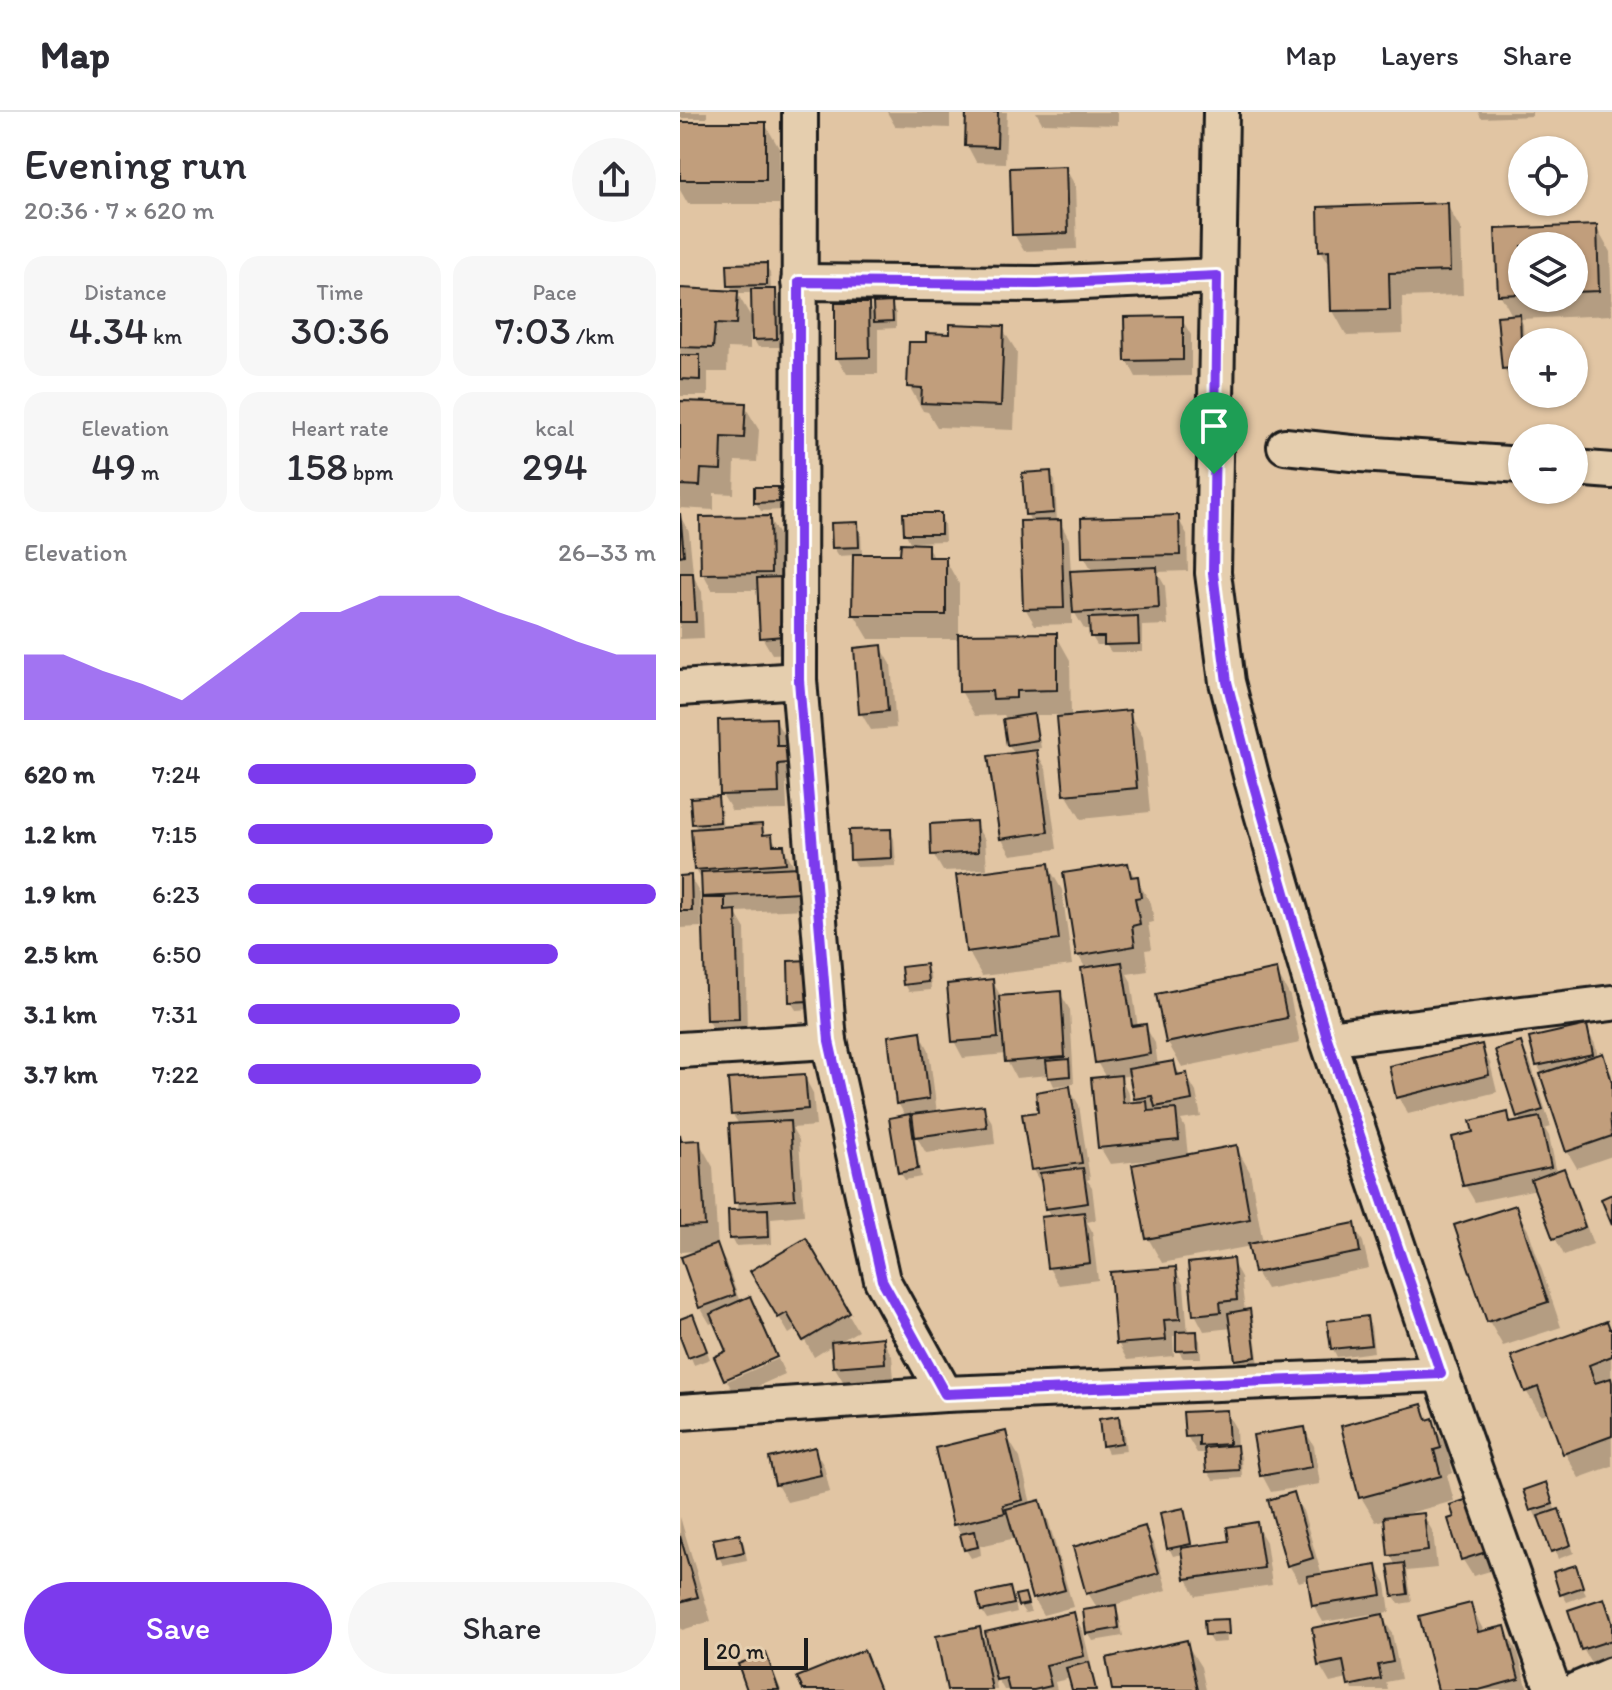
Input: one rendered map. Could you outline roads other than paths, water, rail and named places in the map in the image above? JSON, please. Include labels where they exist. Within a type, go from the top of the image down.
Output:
[{"type":"street","points":[[800,112],[799,680],[829,1041],[882,1280],[945,1394]]},
{"type":"street","points":[[1221,112],[1213,573],[1227,682],[1327,1038],[1553,1690]]},
{"type":"street","points":[[799,282],[1038,284],[1217,276]]},
{"type":"street","points":[[1285,446],[1508,464]]},
{"type":"street","points":[[1588,469],[1612,471]]},
{"type":"street","points":[[680,688],[799,680]]},
{"type":"street","points":[[1327,1038],[1612,1003]]},
{"type":"street","points":[[680,1050],[829,1041]]},
{"type":"street","points":[[680,1412],[945,1394],[1441,1374]]},
{"type":"street","points":[[1577,1690],[1612,1675]]}]
